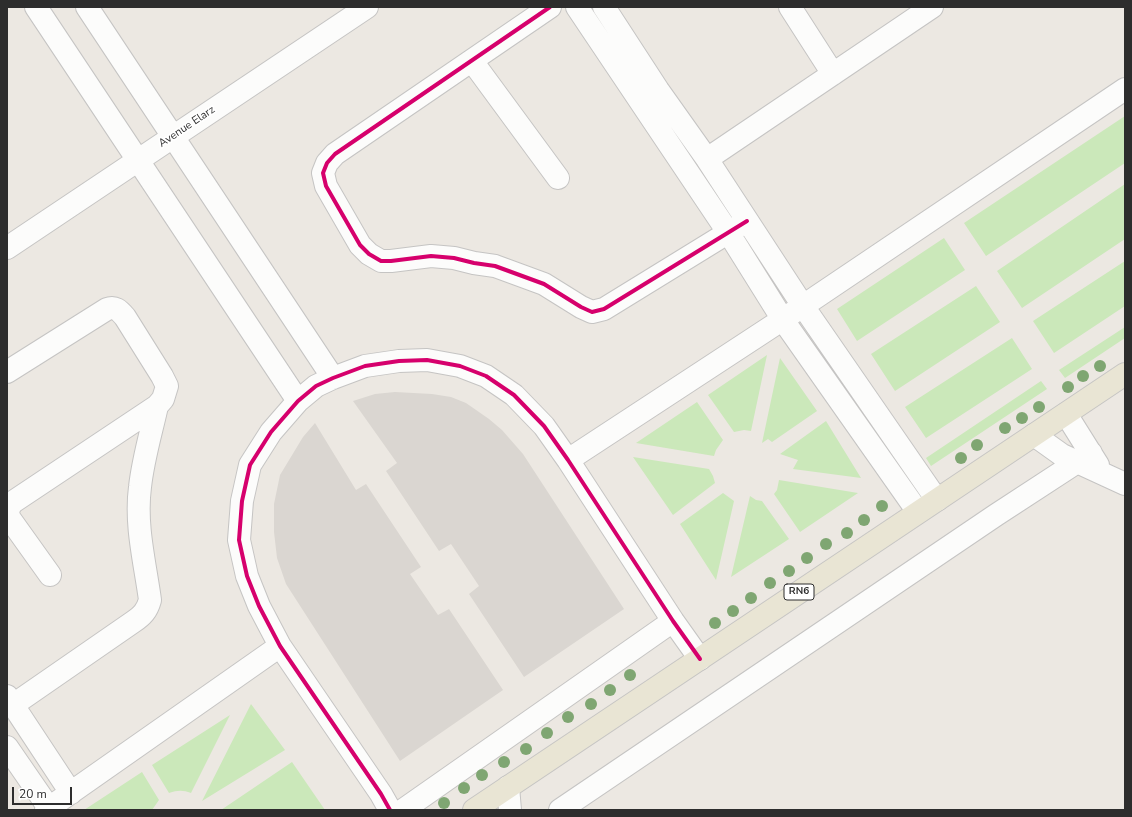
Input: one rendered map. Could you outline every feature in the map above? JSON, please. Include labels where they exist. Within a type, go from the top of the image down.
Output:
[{"type":"main road","name":"RN6","points":[[474,810],[1125,374]]},
{"type":"street","points":[[36,7],[298,401]]},
{"type":"street","points":[[87,7],[333,378]]},
{"type":"street","name":"Avenue Elarz","points":[[7,248],[367,7]]},
{"type":"street","points":[[550,7],[335,154],[327,163],[323,173],[326,186],[360,245],[369,254],[381,261],[391,262],[431,256],[454,258],[495,266],[544,284],[581,307],[592,312],[604,309],[747,221]]},
{"type":"street","points":[[577,7],[728,232],[783,320],[918,512]]},
{"type":"street","points":[[604,7],[658,90],[707,159],[803,306],[937,500]]},
{"type":"street","points":[[790,7],[833,74]]},
{"type":"street","points":[[707,159],[932,7]]},
{"type":"street","points":[[472,61],[558,178]]},
{"type":"street","points":[[568,460],[783,320],[1125,89]]},
{"type":"street","points":[[640,101],[658,90]]},
{"type":"street","points":[[7,372],[112,307],[118,310],[124,317],[167,386],[166,394],[157,406],[13,502],[8,508],[10,519],[50,575]]},
{"type":"street","points":[[390,810],[381,794],[280,646],[259,606],[247,576],[239,540],[242,501],[250,465],[270,432],[298,401],[316,386],[365,366],[399,361],[427,360],[460,366],[486,376],[514,395],[544,426],[568,460],[700,659]]},
{"type":"street","points":[[71,793],[10,701],[133,622],[143,615],[148,608],[150,600],[140,538],[140,488],[147,447],[157,406]]},
{"type":"street","points":[[1066,414],[1085,457],[1103,473],[1125,484]]},
{"type":"street","points":[[1034,435],[1062,455],[1085,457]]},
{"type":"street","points":[[560,810],[989,520],[1085,457]]},
{"type":"street","points":[[403,810],[674,621]]},
{"type":"street","points":[[7,747],[47,809],[280,646]]},
{"type":"street","points":[[508,787],[510,810]]},
{"type":"green space","points":[[1125,116],[1125,163],[986,256],[964,223]]},
{"type":"green space","points":[[1125,184],[1125,239],[1022,308],[997,271]]},
{"type":"green space","points":[[944,238],[965,270],[857,341],[837,309]]},
{"type":"green space","points":[[1125,261],[1125,306],[1054,353],[1033,321]]},
{"type":"green space","points":[[976,286],[1000,322],[895,391],[871,354]]},
{"type":"green space","points":[[1125,327],[1125,338],[1065,378],[1059,370]]},
{"type":"green space","points":[[1012,338],[1032,369],[926,438],[905,407]]},
{"type":"green space","points":[[767,355],[751,431],[744,430],[734,432],[708,395]]},
{"type":"green space","points":[[780,358],[817,411],[772,442],[768,439],[762,443]]},
{"type":"green space","points":[[1041,381],[1047,389],[931,466],[926,458]]},
{"type":"green space","points":[[697,402],[723,440],[714,456],[636,443]]},
{"type":"green space","points":[[826,421],[861,478],[793,469],[798,460],[780,454]]},
{"type":"green space","points":[[633,457],[709,469],[715,483],[673,515]]},
{"type":"green space","points":[[779,480],[858,493],[800,532],[774,494],[777,490]]},
{"type":"green space","points":[[723,493],[734,501],[716,580],[680,524]]},
{"type":"green space","points":[[750,496],[756,500],[762,501],[789,539],[731,577]]},
{"type":"green space","points":[[251,704],[285,750],[202,801]]},
{"type":"green space","points":[[230,715],[191,793],[185,791],[175,791],[169,793],[152,765]]},
{"type":"green space","points":[[292,762],[325,810],[221,810]]},
{"type":"green space","points":[[142,772],[159,800],[152,810],[84,810]]},
{"type":"shaded area","points":[[395,392],[432,394],[451,397],[466,403],[502,430],[523,454],[624,609],[524,677],[469,594],[479,586],[451,544],[439,551],[386,471],[397,463],[353,401],[375,394]]},
{"type":"shaded area","points":[[315,423],[356,490],[366,484],[421,567],[410,574],[438,615],[449,609],[503,690],[400,761],[286,584],[277,558],[274,532],[274,504],[280,475],[303,437]]},
{"type":"cycle path","points":[[550,7],[335,154],[327,163],[323,173],[326,186],[360,245],[369,254],[381,261],[431,256],[454,258],[495,266],[544,284],[581,307],[592,312],[604,309],[747,221]]},
{"type":"cycle path","points":[[390,810],[381,794],[280,646],[259,606],[247,576],[239,540],[242,501],[250,465],[271,432],[298,401],[316,386],[365,366],[399,361],[427,360],[460,366],[486,376],[514,395],[544,426],[568,460],[673,621],[700,659]]}]
